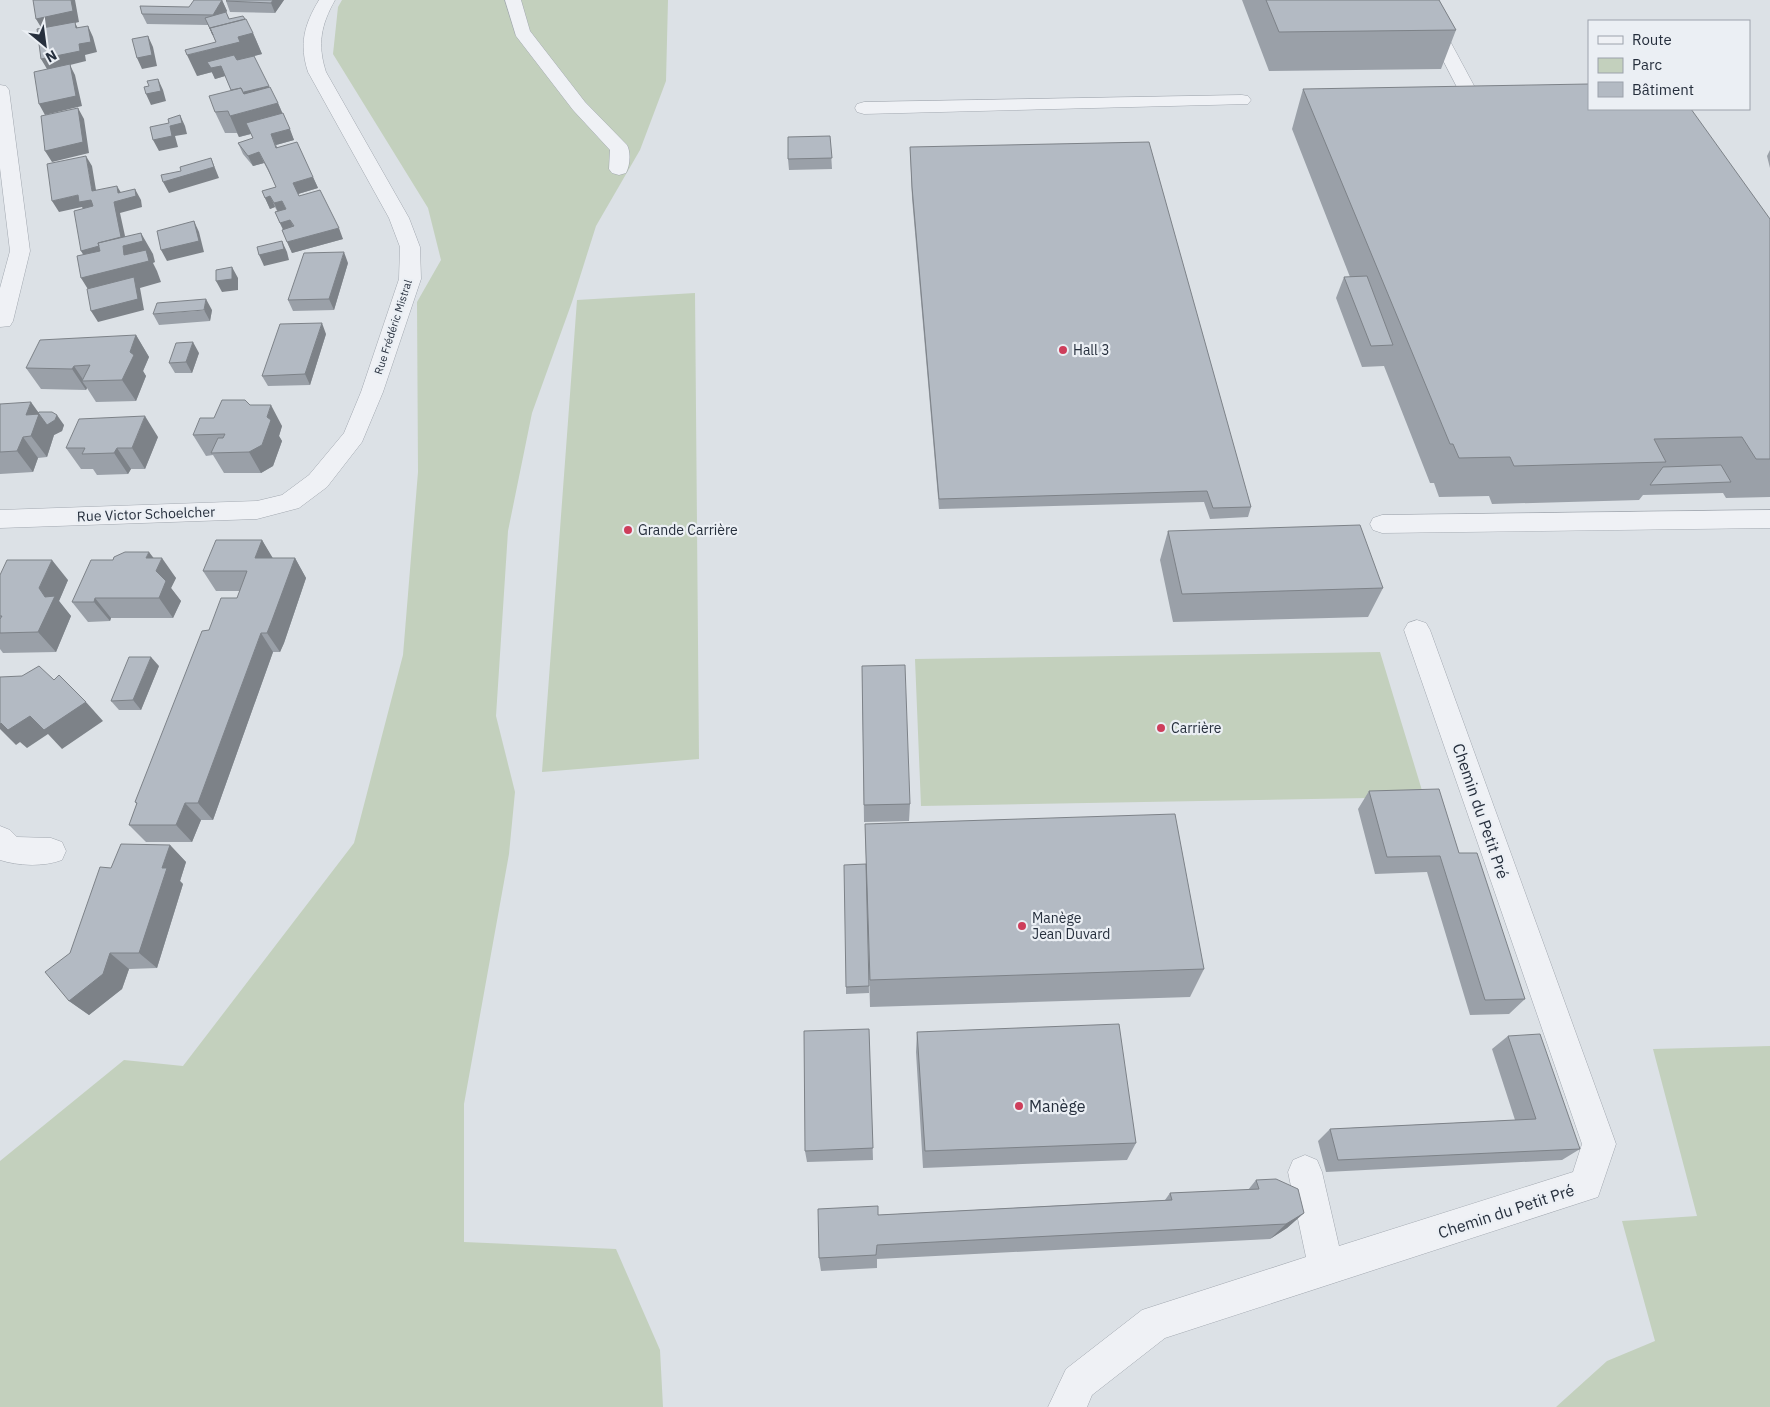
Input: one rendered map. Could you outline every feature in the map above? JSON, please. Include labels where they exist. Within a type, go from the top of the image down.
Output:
[{"type":"street","name":"Rue Frédéric Mistral","points":[[290,502],[318,481],[354,436],[372,392],[410,279],[410,247],[399,218],[317,72],[311,55],[310,35],[318,14],[327,0]]},
{"type":"street","points":[[513,0],[522,32],[579,106],[620,149],[619,169]]},
{"type":"street","points":[[1420,0],[1470,95]]},
{"type":"street","points":[[0,92],[20,251],[2,321]]},
{"type":"street","points":[[864,108],[1242,100]]},
{"type":"street","name":"Rue Victor Schoelcher","points":[[0,519],[257,510],[290,502]]},
{"type":"street","points":[[1382,524],[1770,518]]},
{"type":"street","name":"Chemin du Petit Pré","points":[[1067,1407],[1079,1382],[1155,1323],[1586,1185],[1598,1144],[1417,630]]},
{"type":"street","points":[[3,852],[52,851]]},
{"type":"street","points":[[1304,1172],[1326,1268]]},
{"type":"green space","points":[[342,0],[668,0],[666,81],[640,150],[596,226],[572,302],[532,413],[508,531],[496,716],[515,792],[509,854],[464,1104],[464,1242],[616,1249],[660,1350],[663,1407],[0,1407],[0,1161],[124,1060],[183,1066],[354,843],[403,655],[418,472],[417,302],[441,260],[428,208],[333,54],[338,7]]},
{"type":"green space","name":"Grande Carrière","points":[[695,293],[699,759],[542,772],[577,300]]},
{"type":"green space","name":"Carrière","points":[[1380,652],[1424,797],[921,806],[915,659]]},
{"type":"green space","points":[[1770,1046],[1770,1407],[1556,1407],[1607,1361],[1655,1341],[1622,1221],[1697,1216],[1653,1049]]},
{"type":"building","points":[[33,0],[71,0],[73,11],[36,19]]},
{"type":"building","points":[[194,0],[222,0],[213,15],[142,14],[140,6],[189,7]]},
{"type":"building","points":[[227,0],[273,0],[271,3]]},
{"type":"building","points":[[1266,0],[1439,0],[1456,30],[1279,32]]},
{"type":"building","points":[[226,12],[229,19],[243,16],[245,19],[210,28],[213,35],[205,18]]},
{"type":"building","points":[[246,19],[253,33],[238,37],[240,42],[187,55],[185,50],[216,42],[210,28]]},
{"type":"building","points":[[75,22],[76,28],[88,26],[91,42],[79,44],[80,51],[41,59],[37,29]]},
{"type":"building","points":[[148,36],[152,55],[137,58],[132,39]]},
{"type":"building","points":[[234,55],[237,60],[254,56],[269,86],[244,92],[244,94],[241,88],[231,90],[221,66],[211,68],[207,62]]},
{"type":"building","points":[[70,64],[76,96],[39,104],[34,72]]},
{"type":"building","points":[[158,79],[161,91],[146,94],[144,87],[149,86],[147,81]]},
{"type":"building","points":[[1588,84],[1588,110],[1692,110],[1770,219],[1770,459],[1756,459],[1742,437],[1654,439],[1666,462],[1514,466],[1510,457],[1459,458],[1453,444],[1450,444],[1303,89]]},
{"type":"building","points":[[270,87],[278,103],[230,116],[228,111],[215,112],[209,96],[241,88],[244,94]]},
{"type":"building","points":[[78,108],[83,142],[45,151],[41,116]]},
{"type":"building","points":[[283,113],[290,129],[271,134],[276,148],[297,142],[313,177],[293,183],[299,196],[320,190],[339,228],[287,242],[282,230],[294,226],[290,220],[280,223],[275,212],[286,209],[282,201],[274,203],[270,196],[265,198],[262,191],[276,187],[268,169],[259,152],[248,156],[238,143],[253,138],[246,123]]},
{"type":"building","points":[[180,115],[182,123],[170,126],[172,136],[153,140],[150,127],[169,123],[168,119]]},
{"type":"building","points":[[830,136],[832,158],[788,159],[788,137]]},
{"type":"building","name":"Hall 3","points":[[1149,142],[1251,507],[1213,508],[1207,491],[939,499],[910,147]]},
{"type":"building","points":[[86,156],[92,191],[117,186],[118,193],[135,189],[136,196],[114,202],[121,237],[98,243],[99,246],[81,251],[74,211],[93,206],[91,200],[79,202],[78,195],[52,201],[47,164]]},
{"type":"building","points":[[211,158],[214,167],[163,182],[161,175],[181,171],[180,167]]},
{"type":"building","points":[[194,221],[199,241],[161,250],[157,231]]},
{"type":"building","points":[[141,233],[143,241],[123,246],[124,255],[146,250],[149,261],[81,278],[77,256],[100,251],[98,243]]},
{"type":"building","points":[[282,241],[284,249],[259,255],[257,247]]},
{"type":"building","points":[[344,252],[329,299],[288,300],[304,253]]},
{"type":"building","points":[[232,267],[232,279],[216,281],[216,270]]},
{"type":"building","points":[[1367,276],[1393,345],[1371,346],[1344,277]]},
{"type":"building","points":[[134,277],[138,299],[91,311],[87,289]]},
{"type":"building","points":[[206,299],[204,310],[153,314],[157,303]]},
{"type":"building","points":[[322,323],[305,374],[262,376],[280,324]]},
{"type":"building","points":[[136,335],[130,352],[134,355],[122,380],[82,381],[90,365],[74,366],[72,369],[26,368],[40,340]]},
{"type":"building","points":[[193,342],[186,362],[169,363],[176,343]]},
{"type":"building","points":[[222,400],[245,400],[250,405],[271,405],[267,417],[271,420],[262,445],[249,452],[211,453],[218,438],[223,438],[225,434],[193,435],[200,418],[214,418]]},
{"type":"building","points":[[31,402],[26,415],[39,414],[31,436],[23,437],[17,451],[0,452],[0,404]]},
{"type":"building","points":[[39,412],[52,412],[57,415],[55,420],[47,425],[38,415]]},
{"type":"building","points":[[145,416],[132,448],[117,448],[114,453],[82,454],[85,448],[66,448],[79,419]]},
{"type":"building","points":[[1721,465],[1731,482],[1650,485],[1663,467]]},
{"type":"building","points":[[1360,525],[1383,588],[1182,594],[1168,531]]},
{"type":"building","points":[[216,540],[262,540],[255,558],[295,558],[267,633],[261,633],[198,803],[185,803],[176,825],[129,825],[137,803],[135,802],[202,631],[209,630],[221,598],[237,598],[247,571],[203,571]]},
{"type":"building","points":[[125,552],[149,552],[146,558],[162,558],[156,571],[166,581],[159,598],[95,598],[94,602],[72,602],[91,560],[113,560],[114,557]]},
{"type":"building","points":[[7,560],[52,560],[39,588],[45,597],[55,596],[38,632],[0,633],[0,619],[2,616],[0,616],[0,575]]},
{"type":"building","points":[[129,657],[151,657],[133,700],[111,701]]},
{"type":"building","points":[[905,665],[910,804],[864,805],[862,666]]},
{"type":"building","points":[[39,666],[54,680],[59,675],[86,702],[44,730],[30,716],[8,730],[0,724],[0,677],[22,676]]},
{"type":"building","points":[[1439,789],[1459,853],[1477,853],[1525,999],[1485,1000],[1440,856],[1387,857],[1369,791]]},
{"type":"building","name":"Manège Jean Duvard","points":[[1175,814],[1204,969],[870,980],[865,824]]},
{"type":"building","points":[[121,844],[170,845],[162,868],[167,868],[139,953],[110,953],[103,974],[69,1001],[45,972],[70,953],[100,867],[111,868]]},
{"type":"building","points":[[866,864],[869,986],[846,987],[844,865]]},
{"type":"building","name":"Manège","points":[[1119,1024],[1136,1143],[925,1151],[917,1032]]},
{"type":"building","points":[[869,1029],[873,1148],[805,1151],[804,1031]]},
{"type":"building","points":[[1540,1034],[1580,1149],[1338,1160],[1330,1129],[1536,1119],[1508,1036]]},
{"type":"building","points":[[1276,1179],[1298,1189],[1304,1213],[1286,1224],[877,1245],[876,1255],[819,1258],[818,1209],[878,1206],[878,1215],[1172,1200],[1170,1193],[1259,1189],[1256,1180]]},
{"type":"place","name":"Hall 3","points":[[1063,350]]},
{"type":"place","name":"Grande Carrière","points":[[628,530]]},
{"type":"place","name":"Carrière","points":[[1161,728]]},
{"type":"place","name":"Manège Jean Duvard","points":[[1022,926]]},
{"type":"place","name":"Manège","points":[[1019,1106]]}]
